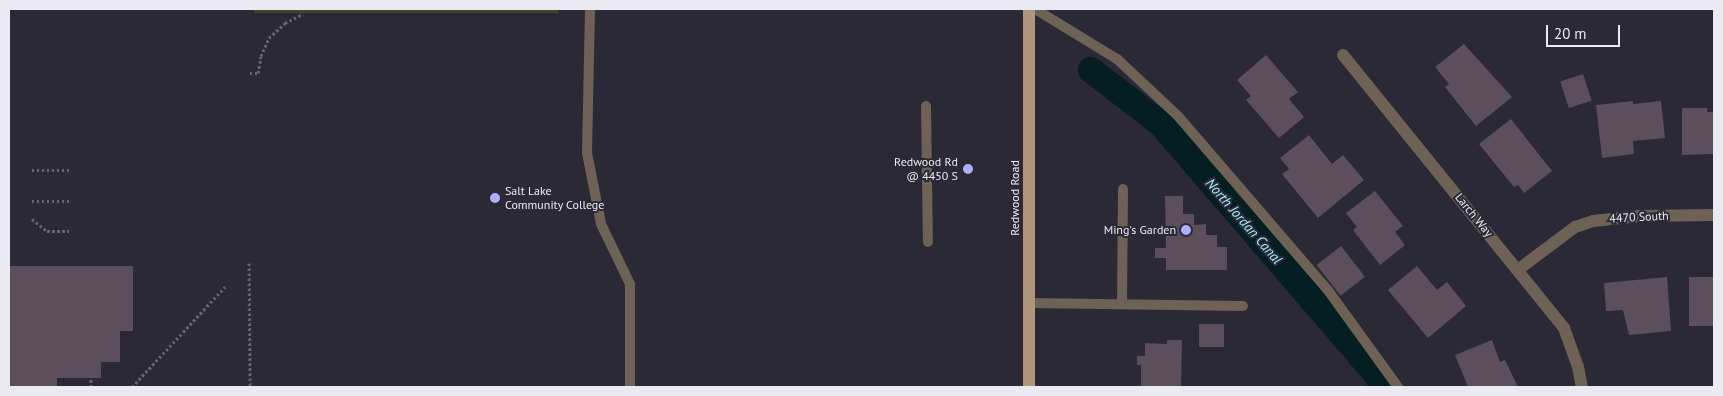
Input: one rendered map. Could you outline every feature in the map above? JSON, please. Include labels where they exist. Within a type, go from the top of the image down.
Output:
[{"type":"main road","name":"Redwood Road","points":[[1029,9],[1029,387]]},
{"type":"street","name":"Larch Way","points":[[1343,55],[1519,269],[1564,328],[1576,360],[1582,387]]},
{"type":"street","name":"4470 South","points":[[1519,269],[1575,227],[1593,221],[1640,216],[1714,215]]},
{"type":"lane","points":[[590,9],[588,153],[600,224],[630,284],[630,387]]},
{"type":"lane","points":[[1035,9],[1116,59],[1178,116],[1326,289],[1398,387]]},
{"type":"lane","points":[[926,106],[928,242]]},
{"type":"lane","points":[[1122,304],[1123,188]]},
{"type":"lane","points":[[1029,303],[1243,306]]},
{"type":"path","points":[[250,73],[258,73],[261,56],[269,38],[285,23],[303,14]]},
{"type":"path","points":[[32,170],[69,170]]},
{"type":"path","points":[[32,201],[69,201]]},
{"type":"path","points":[[32,219],[48,231],[69,231]]},
{"type":"path","points":[[249,263],[250,387]]},
{"type":"path","points":[[132,387],[225,287]]},
{"type":"path","points":[[91,378],[91,387]]},
{"type":"green space","points":[[254,9],[558,9],[558,13],[254,13]]},
{"type":"building","points":[[1464,44],[1512,97],[1476,126],[1445,87],[1449,84],[1435,67]]},
{"type":"building","points":[[1266,55],[1298,92],[1289,99],[1304,117],[1279,138],[1246,100],[1251,96],[1237,80]]},
{"type":"building","points":[[1583,74],[1592,101],[1569,108],[1560,81]]},
{"type":"building","points":[[1633,101],[1633,104],[1661,101],[1665,138],[1633,141],[1634,154],[1602,158],[1596,105]]},
{"type":"building","points":[[1682,108],[1707,108],[1707,112],[1714,112],[1714,154],[1682,155]]},
{"type":"building","points":[[1511,119],[1552,171],[1524,193],[1518,185],[1514,187],[1479,144]]},
{"type":"building","points":[[1309,135],[1332,164],[1343,155],[1364,180],[1318,218],[1282,174],[1289,169],[1280,158]]},
{"type":"building","points":[[1375,191],[1403,226],[1395,232],[1405,245],[1380,265],[1353,230],[1357,227],[1346,213]]},
{"type":"building","name":"Ming's Garden","points":[[1165,196],[1183,196],[1183,214],[1194,214],[1194,225],[1206,224],[1206,235],[1217,235],[1217,247],[1227,247],[1227,270],[1166,270],[1166,258],[1155,258],[1155,248],[1166,248]]},
{"type":"building","points":[[1341,246],[1365,277],[1341,296],[1317,265]]},
{"type":"building","points":[[9,266],[133,266],[133,331],[120,331],[120,362],[101,362],[101,378],[57,378],[57,387],[9,387]]},
{"type":"building","points":[[1417,266],[1437,290],[1447,282],[1466,306],[1428,338],[1388,290]]},
{"type":"building","points":[[1667,277],[1671,331],[1629,335],[1623,310],[1606,311],[1604,283]]},
{"type":"building","points":[[1689,277],[1714,277],[1714,326],[1689,326]]},
{"type":"building","points":[[1199,324],[1224,324],[1224,347],[1199,347]]},
{"type":"building","points":[[1167,340],[1182,340],[1181,387],[1141,387],[1141,365],[1137,365],[1137,356],[1145,356],[1145,343],[1167,344]]},
{"type":"building","points":[[1492,340],[1500,362],[1505,360],[1518,387],[1468,387],[1455,355]]},
{"type":"waterway","name":"North Jordan Canal","points":[[1091,70],[1161,124],[1378,376],[1382,387]]},
{"type":"place","name":"Redwood Rd @ 4450 S","points":[[968,169]]},
{"type":"place","name":"Salt Lake Community College","points":[[495,198]]},
{"type":"place","name":"Ming's Garden","points":[[1186,230]]}]
